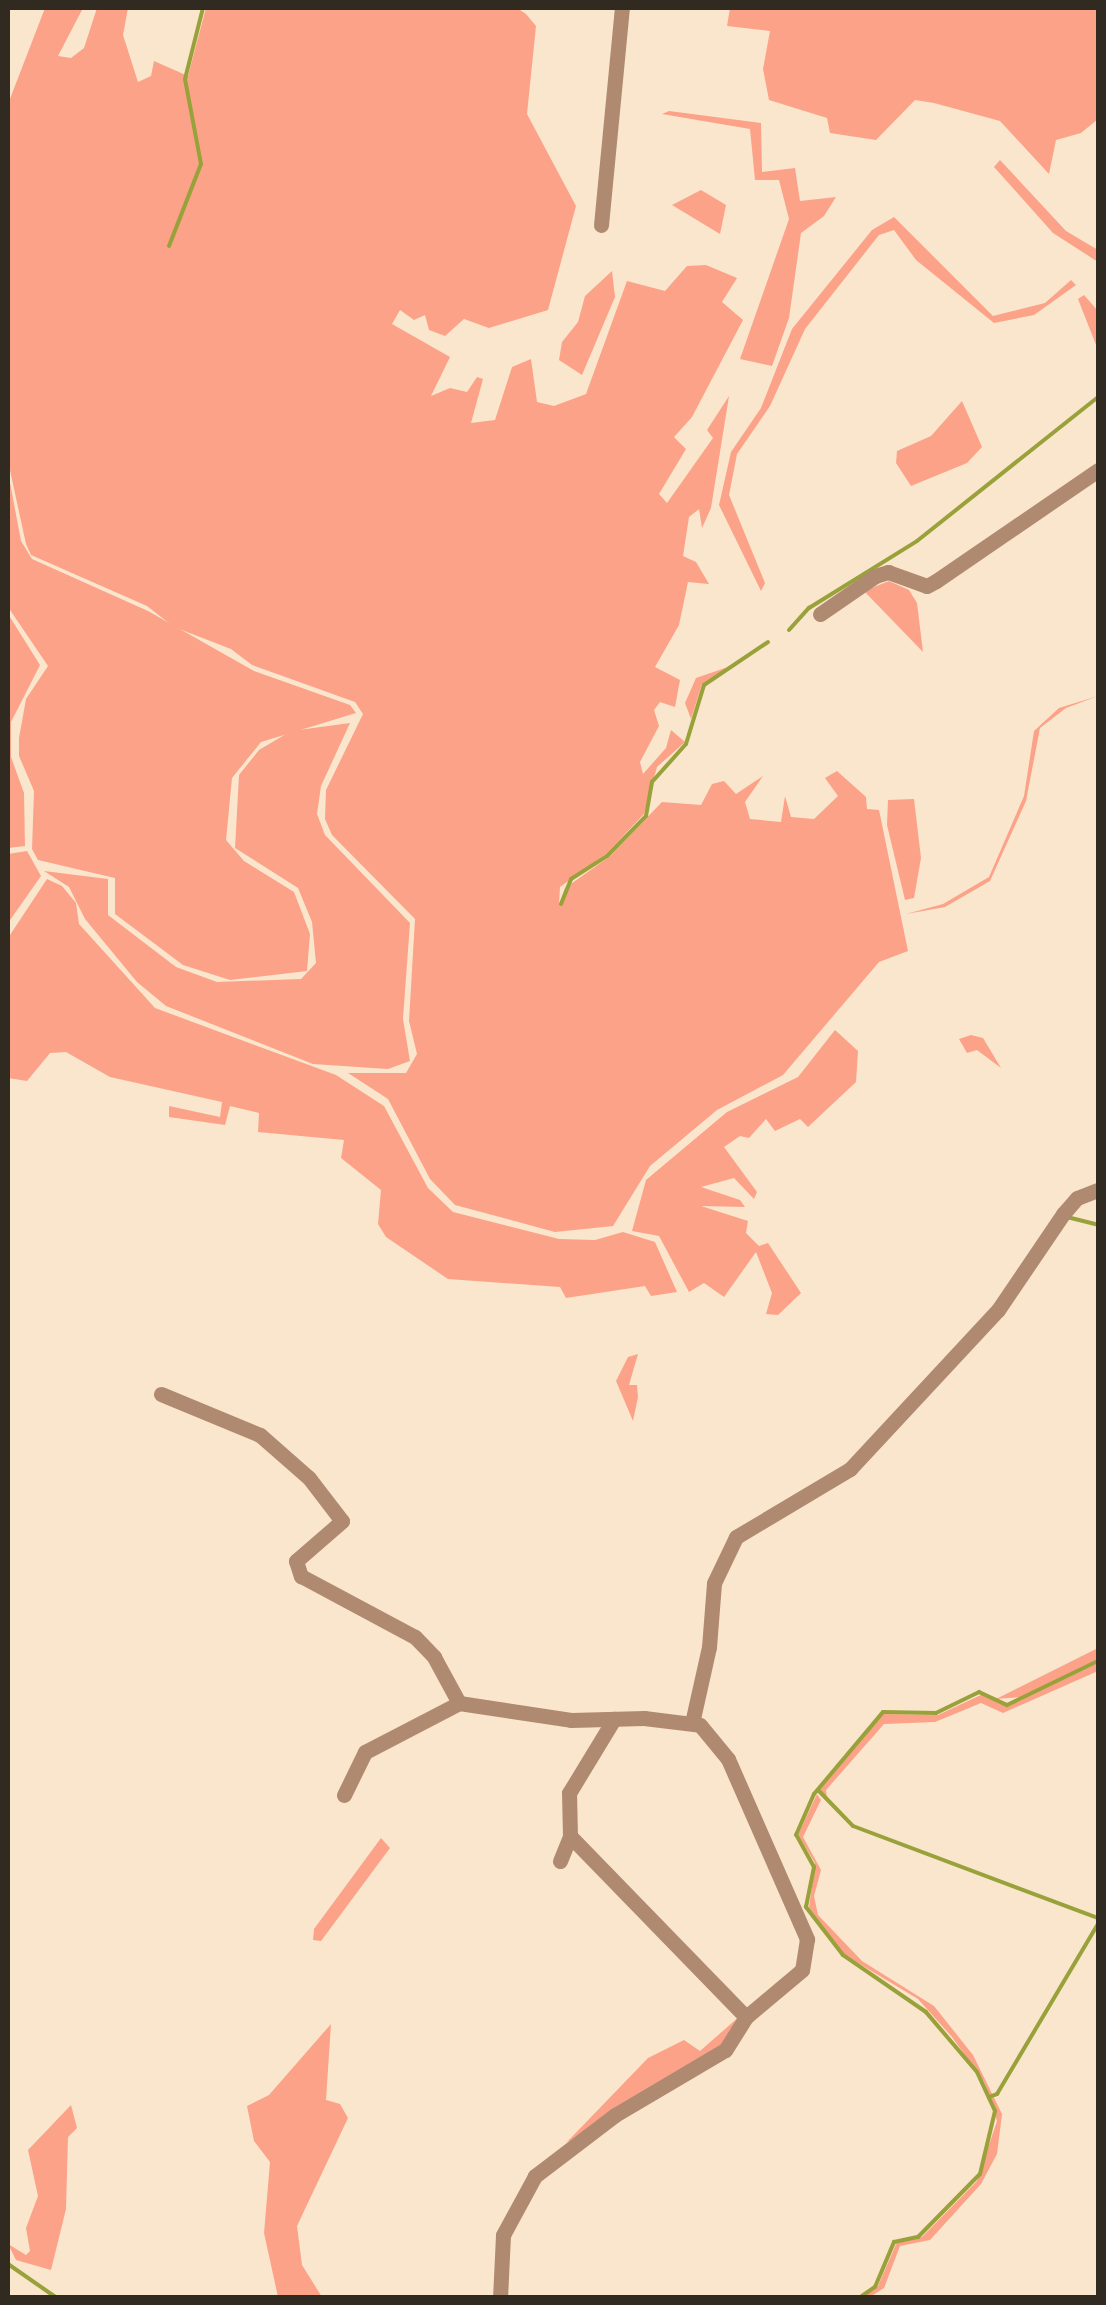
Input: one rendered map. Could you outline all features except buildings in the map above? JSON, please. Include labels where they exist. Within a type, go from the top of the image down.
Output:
[{"type":"street","points":[[602,225],[622,8]]},
{"type":"street","points":[[820,614],[875,576],[888,572],[928,586],[1098,470]]},
{"type":"street","points":[[692,1723],[709,1647],[714,1583],[736,1537],[850,1469],[998,1310],[1077,1198],[1098,1190]]},
{"type":"street","points":[[161,1394],[260,1435],[309,1478],[342,1521],[296,1561],[301,1576],[414,1638],[434,1657],[459,1703]]},
{"type":"street","points":[[344,1795],[365,1752],[459,1703],[571,1720],[692,1723],[708,1731],[728,1759],[807,1939],[802,1970],[746,2017],[725,2050],[615,2114],[536,2176],[503,2235],[500,2298]]},
{"type":"street","points":[[560,1861],[570,1836],[569,1793],[614,1719]]},
{"type":"street","points":[[570,1836],[746,2017]]},
{"type":"shaded area","points":[[45,8],[83,8],[58,56],[71,58],[84,48],[97,8],[128,8],[123,35],[138,82],[151,76],[154,61],[188,76],[206,8],[517,8],[526,14],[536,26],[527,114],[576,206],[548,310],[489,328],[464,319],[445,336],[429,330],[425,315],[414,320],[400,310],[392,324],[450,357],[431,396],[450,388],[467,392],[477,377],[483,379],[471,423],[495,420],[512,367],[531,359],[537,402],[554,406],[586,394],[627,281],[665,291],[687,266],[706,265],[737,278],[722,302],[743,320],[692,417],[674,437],[686,449],[659,494],[667,503],[713,438],[707,430],[729,396],[711,508],[702,528],[699,509],[689,517],[683,556],[696,562],[709,584],[688,582],[679,625],[655,667],[680,680],[675,707],[660,702],[654,710],[659,726],[640,762],[643,774],[666,748],[671,730],[685,742],[657,767],[644,814],[606,854],[560,887],[559,905],[565,888],[609,857],[662,802],[701,805],[712,784],[724,781],[736,794],[763,776],[745,802],[750,819],[781,822],[785,796],[791,817],[814,819],[838,796],[825,778],[837,771],[866,797],[867,809],[879,810],[908,951],[879,962],[783,1075],[717,1110],[650,1166],[613,1226],[555,1232],[455,1205],[430,1179],[388,1099],[348,1073],[406,1073],[417,1054],[409,1021],[415,919],[332,835],[325,819],[326,790],[363,714],[355,702],[252,665],[231,649],[174,627],[147,606],[31,555],[8,461],[8,104]]},
{"type":"shaded area","points":[[730,8],[1098,8],[1098,119],[1081,133],[1056,140],[1049,174],[1000,121],[934,103],[915,100],[876,140],[830,133],[827,118],[769,100],[763,69],[770,31],[727,26]]},
{"type":"shaded area","points":[[669,111],[761,123],[762,172],[795,168],[800,201],[836,197],[824,216],[801,233],[789,318],[772,366],[740,359],[789,219],[779,180],[755,180],[750,129],[662,114]]},
{"type":"shaded area","points":[[1000,160],[1066,231],[1098,250],[1098,262],[1053,233],[994,167]]},
{"type":"shaded area","points":[[701,190],[726,205],[720,234],[672,205]]},
{"type":"shaded area","points":[[894,217],[993,316],[1045,303],[1071,280],[1076,285],[1034,315],[994,323],[916,260],[894,230],[879,235],[805,329],[770,406],[737,454],[729,495],[765,583],[761,591],[719,505],[731,452],[761,408],[792,329],[872,230]]},
{"type":"shaded area","points":[[612,271],[615,297],[582,375],[559,360],[562,342],[578,322],[585,296]]},
{"type":"shaded area","points":[[1084,295],[1098,311],[1098,350],[1078,299]]},
{"type":"shaded area","points":[[962,401],[982,447],[967,463],[911,486],[896,463],[897,451],[931,436]]},
{"type":"shaded area","points":[[8,472],[21,541],[32,559],[148,611],[254,671],[350,705],[356,713],[261,742],[232,778],[226,840],[244,861],[294,892],[310,934],[307,971],[230,980],[183,965],[115,914],[115,878],[38,860],[32,849],[34,791],[19,756],[19,738],[26,699],[48,666],[8,607]]},
{"type":"shaded area","points":[[889,581],[909,590],[917,603],[923,652],[864,591]]},
{"type":"shaded area","points":[[8,614],[40,665],[11,722],[11,757],[24,793],[25,846],[8,848]]},
{"type":"shaded area","points":[[731,666],[702,684],[691,719],[685,703],[696,678]]},
{"type":"shaded area","points":[[1098,696],[1066,708],[1040,728],[1026,801],[990,881],[945,907],[906,914],[943,904],[989,877],[1024,796],[1034,731],[1059,708]]},
{"type":"shaded area","points":[[350,723],[321,786],[317,814],[325,835],[410,923],[403,1019],[410,1061],[388,1069],[313,1064],[166,1006],[137,982],[85,919],[69,887],[44,871],[108,879],[108,915],[176,967],[217,982],[301,979],[316,963],[312,922],[298,888],[235,848],[239,775],[259,750],[291,731]]},
{"type":"shaded area","points":[[914,799],[921,858],[914,898],[905,900],[887,825],[888,800]]},
{"type":"shaded area","points":[[27,851],[41,876],[8,923],[8,854]]},
{"type":"shaded area","points":[[47,879],[62,886],[76,903],[79,924],[155,1008],[336,1075],[384,1106],[428,1188],[453,1212],[559,1239],[595,1240],[623,1232],[655,1242],[677,1292],[651,1296],[645,1286],[566,1298],[560,1287],[448,1279],[386,1237],[378,1224],[381,1190],[341,1158],[344,1140],[258,1132],[259,1113],[230,1106],[225,1125],[169,1117],[169,1106],[220,1117],[222,1102],[110,1077],[66,1052],[50,1053],[27,1081],[8,1078],[8,938]]},
{"type":"shaded area","points":[[835,1030],[858,1051],[856,1082],[808,1127],[800,1119],[775,1131],[766,1119],[749,1138],[740,1136],[724,1147],[757,1192],[754,1199],[734,1178],[701,1187],[740,1200],[745,1207],[701,1206],[748,1221],[746,1233],[759,1246],[768,1243],[801,1293],[778,1315],[766,1314],[772,1293],[756,1252],[724,1297],[704,1283],[689,1292],[659,1236],[632,1231],[646,1180],[727,1112],[798,1077]]},
{"type":"shaded area","points":[[971,1035],[983,1038],[1001,1068],[977,1050],[967,1053],[959,1039]]},
{"type":"shaded area","points":[[638,1354],[629,1385],[637,1385],[633,1421],[616,1381],[628,1357]]},
{"type":"shaded area","points":[[1098,1648],[1098,1659],[1023,1697],[996,1699]]},
{"type":"shaded area","points":[[1098,1663],[1098,1671],[1003,1713],[981,1703],[935,1722],[884,1724],[826,1790],[827,1798],[819,1789],[883,1714],[938,1715],[983,1694],[1007,1706]]},
{"type":"shaded area","points":[[817,1794],[821,1800],[803,1837],[821,1870],[814,1896],[818,1915],[862,1961],[934,2006],[973,2055],[1002,2114],[997,2154],[981,2184],[930,2240],[900,2246],[884,2288],[870,2297],[862,2297],[878,2286],[897,2242],[922,2237],[977,2181],[997,2121],[984,2082],[952,2037],[918,1999],[843,1954],[809,1908],[815,1863],[798,1835]]},
{"type":"shaded area","points":[[381,1838],[390,1848],[321,1941],[313,1940],[314,1929]]},
{"type":"shaded area","points":[[741,2015],[721,2048],[566,2143],[648,2058],[684,2040],[700,2051]]},
{"type":"shaded area","points":[[331,2024],[326,2100],[340,2104],[348,2118],[297,2226],[302,2265],[322,2297],[278,2297],[264,2233],[270,2162],[254,2141],[247,2106],[269,2095]]},
{"type":"shaded area","points":[[71,2105],[77,2128],[68,2137],[66,2209],[51,2270],[16,2260],[8,2244],[26,2255],[30,2251],[26,2228],[38,2196],[28,2150]]},
{"type":"waterway","points":[[169,246],[201,164],[185,79],[203,8]]},
{"type":"waterway","points":[[789,630],[809,608],[917,541],[1098,397]]},
{"type":"waterway","points":[[561,904],[571,879],[607,856],[646,816],[652,782],[686,744],[704,685],[768,642]]},
{"type":"waterway","points":[[1067,1217],[1098,1225]]},
{"type":"waterway","points":[[859,2298],[875,2287],[894,2242],[918,2237],[980,2174],[995,2111],[977,2072],[926,2012],[843,1955],[806,1907],[814,1867],[796,1835],[814,1794],[883,1712],[936,1713],[979,1692],[1007,1705],[1098,1661]]},
{"type":"waterway","points":[[818,1790],[853,1826],[1098,1918]]},
{"type":"waterway","points":[[989,2097],[997,2094],[1098,1924]]},
{"type":"waterway","points":[[8,2264],[57,2298]]}]
